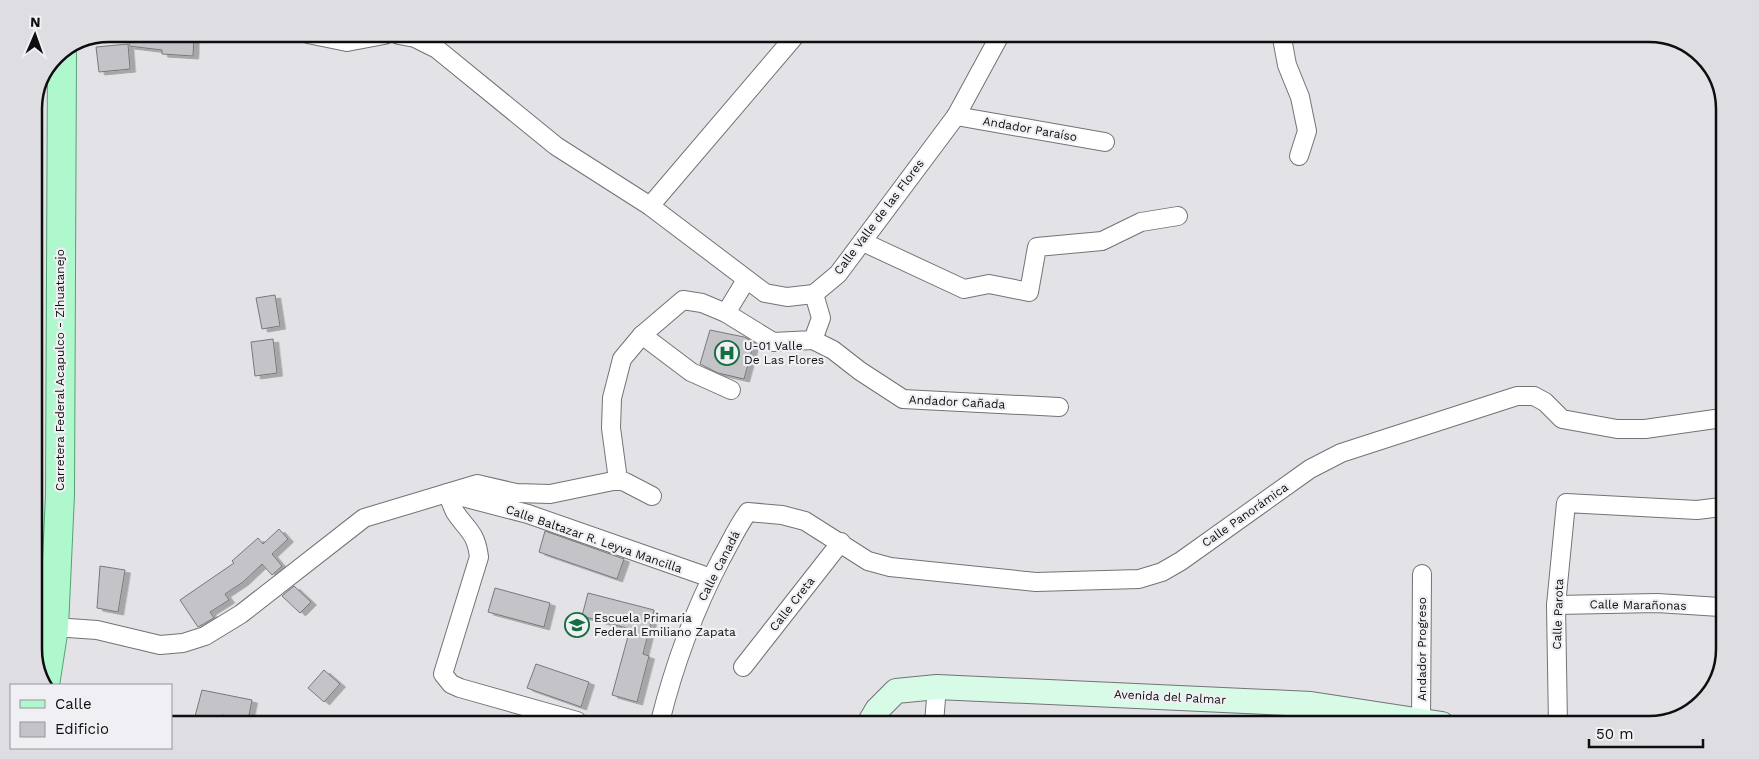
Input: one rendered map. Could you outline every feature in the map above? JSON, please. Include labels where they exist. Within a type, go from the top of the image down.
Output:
[{"type":"main road","name":"Carretera Federal Acapulco - Zihuatanejo","points":[[47,672],[54,627],[60,495],[62,62]]},
{"type":"street","points":[[425,43],[437,49],[556,146],[650,206],[765,294],[787,297],[814,294],[821,318],[813,340],[773,342],[726,313],[702,302],[684,300],[642,335],[622,359],[612,398],[611,428],[618,480]]},
{"type":"street","points":[[650,206],[789,43]]},
{"type":"street","name":"Calle Valle de las Flores","points":[[814,294],[838,274],[956,116],[996,43]]},
{"type":"street","points":[[1283,43],[1287,65],[1300,97],[1307,131],[1299,156]]},
{"type":"street","name":"Andador Paraíso","points":[[956,116],[1105,142]]},
{"type":"street","points":[[863,242],[964,289],[989,284],[1029,292],[1036,247],[1102,241],[1141,222],[1178,216]]},
{"type":"street","points":[[726,313],[746,280]]},
{"type":"street","points":[[642,335],[691,372],[732,390]]},
{"type":"street","name":"Andador Cañada","points":[[813,340],[833,350],[860,371],[904,399],[1059,407]]},
{"type":"street","name":"Calle Panorámica","points":[[764,513],[805,521],[868,561],[890,567],[1036,582],[1139,579],[1162,572],[1181,561],[1310,469],[1341,453],[1517,396],[1534,396],[1546,402],[1562,419],[1617,430],[1645,429],[1716,419]]},
{"type":"street","points":[[54,627],[97,630],[160,645],[183,644],[205,636],[241,614],[364,518],[477,484],[516,493],[550,494],[618,480],[652,496]]},
{"type":"street","points":[[447,493],[455,512],[470,529],[477,542],[479,557],[443,674],[451,684],[460,688],[559,716]]},
{"type":"street","name":"Calle Baltazar R. Leyva Mancilla","points":[[447,493],[528,514],[711,578]]},
{"type":"street","name":"Calle Parota","points":[[1558,716],[1556,604],[1566,503],[1697,510],[1716,508]]},
{"type":"street","name":"Calle Canadá","points":[[661,716],[671,677],[685,637],[711,578],[748,512],[764,513]]},
{"type":"street","name":"Calle Creta","points":[[743,667],[840,542]]},
{"type":"street","name":"Andador Progreso","points":[[1422,574],[1429,716]]},
{"type":"street","name":"Calle Marañonas","points":[[1556,604],[1657,603],[1716,608]]},
{"type":"street","points":[[935,716],[937,687]]},
{"type":"street","name":"Avenida del Palmar","points":[[874,716],[896,691],[937,687],[1312,704],[1386,716]]},
{"type":"building","points":[[129,43],[194,43],[193,56],[162,54],[162,50],[129,46]]},
{"type":"building","points":[[128,44],[130,69],[99,72],[96,47]]},
{"type":"building","points":[[275,295],[280,326],[262,329],[256,298]]},
{"type":"building","name":"U-01 Valle De Las Flores","points":[[710,330],[744,337],[754,342],[744,379],[718,373],[700,364]]},
{"type":"building","points":[[273,339],[277,373],[255,376],[251,342]]},
{"type":"building","points":[[279,529],[288,539],[272,554],[282,566],[272,575],[262,564],[243,582],[225,594],[229,600],[210,612],[214,618],[198,627],[180,600],[234,563],[232,561],[258,538],[263,544]]},
{"type":"building","points":[[545,531],[624,559],[617,579],[539,552]]},
{"type":"building","points":[[100,566],[125,570],[118,612],[97,608]]},
{"type":"building","points":[[294,586],[311,602],[300,613],[282,596]]},
{"type":"building","points":[[495,588],[550,603],[544,627],[488,612]]},
{"type":"building","points":[[588,593],[654,610],[643,654],[649,656],[637,702],[612,695],[630,629],[582,616]]},
{"type":"building","points":[[536,664],[589,682],[581,707],[527,688]]},
{"type":"building","points":[[324,670],[340,684],[324,702],[308,688]]},
{"type":"building","points":[[202,690],[252,700],[249,716],[195,716]]},
{"type":"place","name":"U-01 Valle De Las Flores","points":[[727,353]]},
{"type":"place","name":"Escuela Primaria Federal Emiliano Zapata","points":[[577,625]]}]
